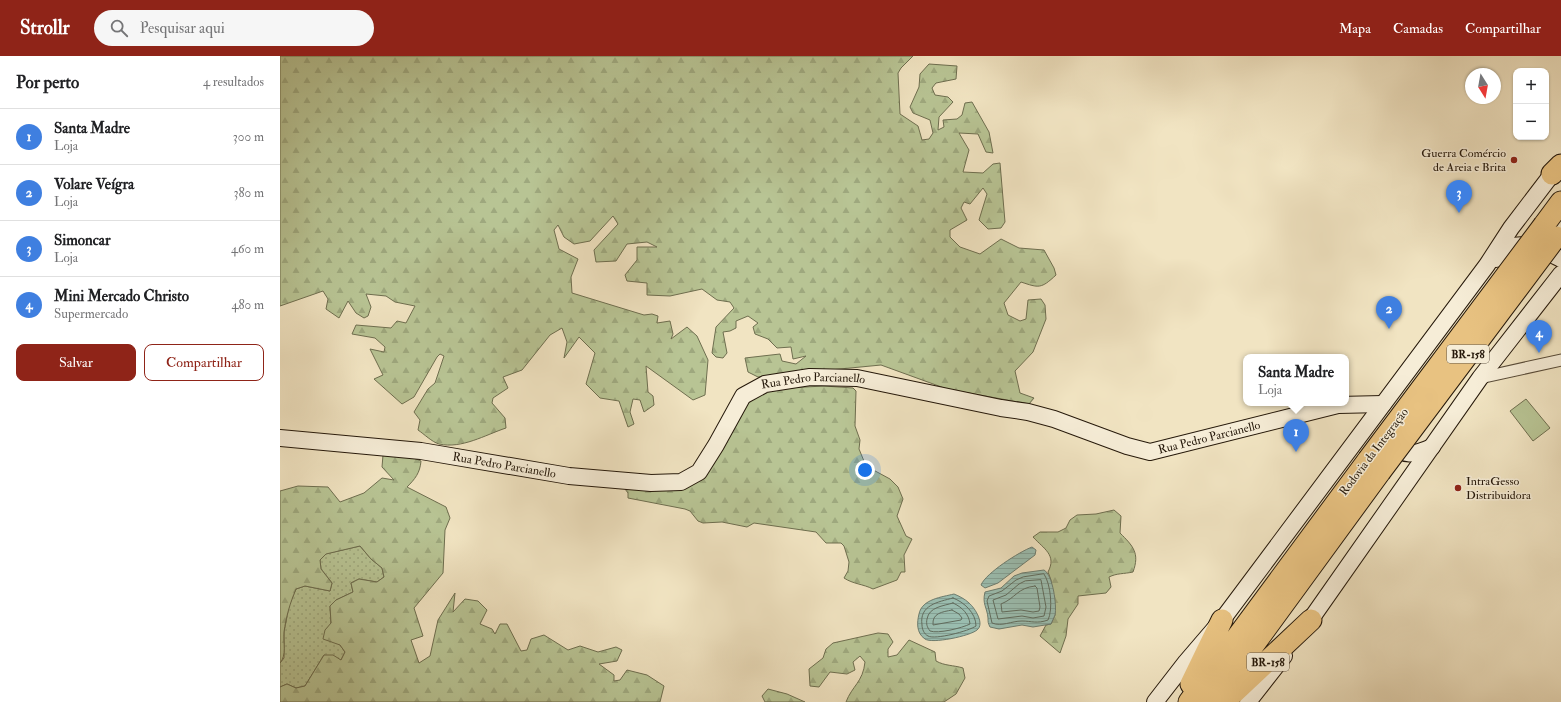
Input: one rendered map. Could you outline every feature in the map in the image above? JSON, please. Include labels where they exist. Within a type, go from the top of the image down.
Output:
[{"type":"highway","name":"Rodovia da Integração","points":[[1189,702],[1228,650],[1374,466],[1554,231],[1561,202]]},
{"type":"highway","name":"Rodovia da Integração","points":[[1212,702],[1374,466]]},
{"type":"highway","name":"BR-158","points":[[1179,702],[1193,681],[1222,620]]},
{"type":"highway","name":"BR-158","points":[[1224,702],[1311,620]]},
{"type":"main road","name":"BR-158","points":[[1155,702],[1186,662],[1222,620],[1487,265],[1511,228],[1558,167]]},
{"type":"main road","points":[[1487,265],[1510,247],[1522,246],[1537,247],[1561,259]]},
{"type":"main road","name":"BR-158","points":[[1248,702],[1311,620],[1480,378],[1561,274]]},
{"type":"main road","name":"Rua Pedro Parcianello","points":[[280,438],[421,451],[569,476],[651,483],[681,482],[699,472],[743,396],[765,384],[810,377],[857,378],[1001,408],[1028,412],[1054,419],[1127,446],[1150,452],[1334,406]]},
{"type":"main road","points":[[1383,404],[1382,424],[1386,439],[1395,449],[1404,453],[1416,454],[1432,447]]},
{"type":"main road","name":"Rua Pedro Parcianello","points":[[1349,405],[1383,404]]},
{"type":"street","points":[[1480,378],[1561,360]]},
{"type":"green space","points":[[280,56],[913,56],[898,73],[900,114],[918,126],[922,140],[929,139],[933,133],[930,120],[913,113],[910,107],[919,87],[920,74],[929,64],[957,66],[956,79],[936,83],[932,88],[935,95],[948,97],[953,102],[939,117],[938,130],[944,127],[943,120],[957,119],[962,115],[965,103],[972,102],[989,132],[993,153],[986,152],[978,134],[959,133],[969,150],[963,172],[983,173],[993,164],[1000,163],[1005,222],[1001,228],[988,229],[979,220],[987,194],[983,188],[970,204],[964,202],[961,208],[967,220],[950,230],[950,237],[960,247],[980,254],[1001,239],[1019,248],[1044,250],[1054,268],[1056,275],[1047,283],[1040,286],[1021,282],[1004,303],[1008,315],[1020,321],[1026,319],[1028,300],[1041,299],[1045,305],[1046,319],[1033,352],[1015,371],[1020,393],[1034,398],[1029,404],[947,389],[881,365],[758,377],[748,372],[745,358],[780,354],[782,361],[796,364],[806,356],[793,359],[791,347],[777,348],[768,339],[755,334],[753,327],[758,323],[748,316],[736,321],[736,328],[723,332],[727,353],[723,358],[716,357],[712,353],[716,327],[734,308],[730,302],[717,300],[702,289],[670,296],[647,295],[647,283],[627,281],[625,275],[637,260],[637,247],[657,247],[647,242],[627,244],[616,261],[596,262],[594,250],[618,224],[613,216],[590,241],[574,244],[564,237],[558,225],[554,230],[559,249],[578,259],[571,277],[572,293],[644,315],[652,314],[658,316],[657,323],[670,321],[673,334],[671,339],[687,327],[697,336],[708,360],[705,395],[693,400],[646,366],[648,392],[653,396],[654,405],[644,412],[640,400],[633,399],[630,412],[634,424],[628,427],[619,401],[600,398],[586,384],[595,353],[579,337],[564,358],[567,342],[562,328],[550,335],[522,370],[503,377],[508,388],[493,398],[492,403],[505,418],[506,428],[456,445],[436,443],[418,430],[420,420],[414,412],[428,389],[435,383],[444,356],[440,354],[437,357],[414,397],[402,404],[374,379],[383,375],[370,349],[384,352],[385,347],[375,338],[352,334],[356,325],[391,328],[397,321],[406,323],[415,306],[395,302],[386,296],[366,294],[371,307],[368,316],[364,318],[356,313],[348,301],[339,318],[326,309],[328,299],[323,291],[280,306]]},
{"type":"green space","points":[[824,386],[853,388],[856,391],[855,426],[860,440],[859,449],[866,466],[890,479],[898,487],[903,499],[897,516],[906,536],[912,539],[904,555],[905,572],[901,572],[897,580],[873,589],[851,582],[844,578],[848,571],[849,562],[844,546],[841,543],[826,543],[816,532],[754,523],[747,527],[722,522],[703,523],[698,521],[690,511],[685,509],[628,498],[628,493],[625,489],[684,489],[738,414],[749,402],[768,389]]},
{"type":"green space","points":[[1526,399],[1550,428],[1533,441],[1510,411]]},
{"type":"green space","points":[[383,455],[409,456],[421,461],[417,476],[407,487],[446,507],[450,518],[445,530],[443,573],[414,608],[423,636],[411,640],[419,663],[430,656],[438,620],[455,593],[453,612],[465,599],[478,601],[487,610],[480,624],[492,629],[495,634],[500,624],[507,624],[521,651],[527,650],[531,639],[544,635],[568,650],[580,646],[598,652],[616,647],[622,650],[617,661],[599,664],[614,675],[614,681],[620,680],[627,670],[647,675],[664,686],[660,702],[280,702],[280,687],[287,684],[296,688],[305,686],[324,655],[333,655],[341,660],[345,652],[340,645],[323,639],[325,630],[331,623],[330,606],[336,600],[353,592],[351,583],[359,579],[377,582],[384,577],[382,568],[371,559],[360,546],[326,554],[320,560],[321,569],[332,583],[330,591],[305,586],[296,589],[286,621],[284,632],[284,653],[280,663],[280,491],[298,486],[328,487],[340,502],[364,493],[382,478],[394,480],[382,467]]},
{"type":"green space","points":[[1114,510],[1121,516],[1120,533],[1134,550],[1136,560],[1133,572],[1109,577],[1111,587],[1106,593],[1078,596],[1078,604],[1068,619],[1066,636],[1060,653],[1040,636],[1046,625],[1051,624],[1055,615],[1051,580],[1048,572],[1051,561],[1050,557],[1045,549],[1033,537],[1040,532],[1058,532],[1066,528],[1070,520],[1077,515],[1096,514]]},
{"type":"green space","points":[[360,546],[371,559],[382,568],[384,577],[377,582],[359,579],[351,583],[353,592],[336,600],[330,606],[331,624],[325,630],[345,652],[341,660],[324,655],[305,686],[296,688],[287,684],[280,687],[280,663],[284,658],[284,632],[289,606],[296,589],[305,586],[330,591],[332,583],[321,569],[320,560],[325,554]]},
{"type":"green space","points":[[878,633],[888,634],[893,642],[888,649],[888,657],[897,655],[909,640],[935,652],[936,661],[963,668],[965,678],[956,694],[944,702],[846,702],[860,679],[864,669],[865,662],[860,656],[853,662],[855,670],[847,674],[830,672],[819,687],[810,686],[809,669],[823,658],[826,649],[833,643]]},
{"type":"green space","points":[[768,689],[787,694],[805,702],[765,702],[762,696]]},
{"type":"water","points":[[1032,547],[1036,550],[1035,555],[998,583],[985,588],[981,585],[984,580],[996,569],[1019,553]]},
{"type":"water","points":[[1044,570],[1050,578],[1055,598],[1055,615],[1051,624],[1033,627],[1022,625],[999,629],[990,627],[984,603],[985,592],[1001,588],[1014,576],[1022,573]]},
{"type":"water","points":[[954,594],[966,600],[974,608],[980,620],[977,630],[967,635],[951,639],[935,641],[922,637],[918,627],[918,617],[921,609],[928,602]]},
{"type":"place","name":"Guerra Comércio de Areia e Brita","points":[[1514,160]]},
{"type":"place","name":"Simoncar","points":[[1459,213]]},
{"type":"place","name":"Volare Veígra","points":[[1389,329]]},
{"type":"place","name":"Mini Mercado Christo","points":[[1539,353]]},
{"type":"place","name":"Santa Madre","points":[[1296,452]]},
{"type":"place","name":"IntraGesso Distribuidora","points":[[1458,488]]}]
